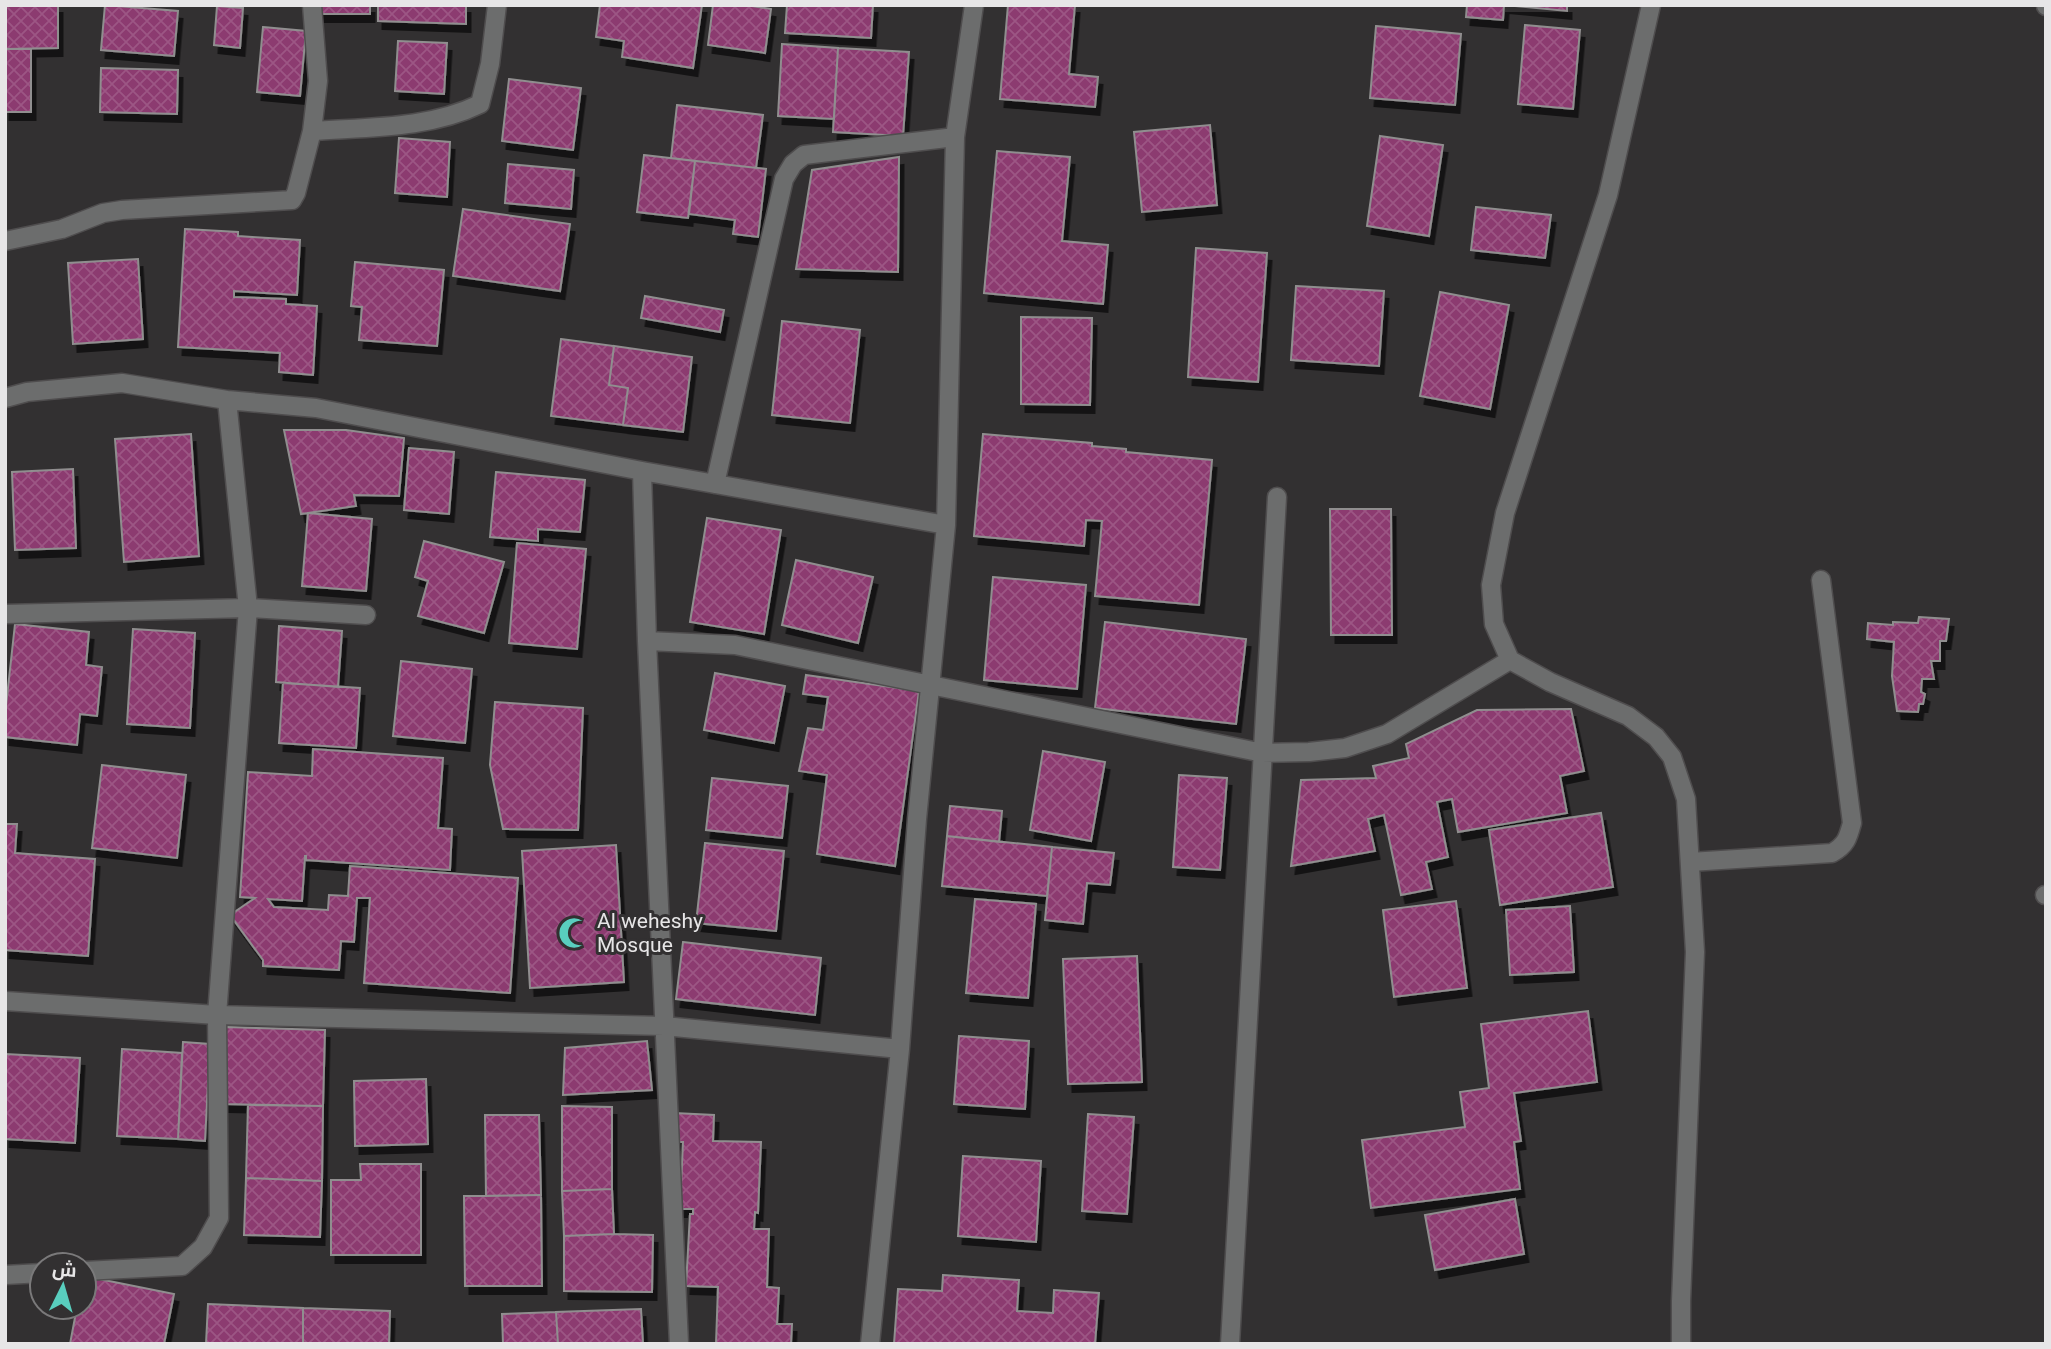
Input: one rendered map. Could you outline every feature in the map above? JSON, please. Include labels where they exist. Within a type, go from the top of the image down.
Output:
[{"type":"street","points":[[5,242],[62,229],[103,213],[122,209],[292,200],[313,131],[318,81],[312,5]]},
{"type":"street","points":[[313,131],[437,121],[480,104],[490,64],[497,5]]},
{"type":"street","points":[[870,1344],[900,1049],[917,819],[946,525],[955,137],[974,5]]},
{"type":"street","points":[[1651,5],[1608,195],[1505,513],[1491,585],[1494,624],[1510,660],[1550,682],[1628,716],[1656,737],[1672,757],[1686,799],[1695,952],[1681,1344]]},
{"type":"street","points":[[715,484],[784,178],[793,164],[804,155],[955,137]]},
{"type":"street","points":[[5,398],[27,392],[122,383],[227,400],[316,408],[642,471],[946,525]]},
{"type":"street","points":[[98,1270],[182,1266],[203,1247],[219,1218],[217,1015],[248,608],[227,400]]},
{"type":"street","points":[[642,471],[647,641],[679,1344]]},
{"type":"street","points":[[1230,1344],[1277,497]]},
{"type":"street","points":[[1690,862],[1832,853],[1848,840],[1852,823],[1821,580]]},
{"type":"street","points":[[5,614],[248,608],[366,615]]},
{"type":"street","points":[[647,641],[735,645],[1263,752],[1309,752],[1345,748],[1387,734],[1510,660]]},
{"type":"street","points":[[5,1001],[217,1015],[664,1026],[900,1049]]},
{"type":"street","points":[[5,1275],[28,1274]]},
{"type":"building","points":[[5,5],[58,5],[58,48],[5,49]]},
{"type":"building","points":[[105,5],[178,11],[174,56],[101,50]]},
{"type":"building","points":[[317,5],[370,5],[370,14],[317,14]]},
{"type":"building","points":[[378,5],[466,5],[466,24],[378,21]]},
{"type":"building","points":[[600,5],[702,5],[693,68],[622,57],[624,41],[596,37]]},
{"type":"building","points":[[713,5],[746,5],[771,9],[765,53],[708,45]]},
{"type":"building","points":[[787,5],[873,5],[871,38],[785,33]]},
{"type":"building","points":[[1008,5],[1075,5],[1069,74],[1098,77],[1095,107],[1000,99]]},
{"type":"building","points":[[1467,5],[1504,5],[1503,20],[1466,17]]},
{"type":"building","points":[[1504,5],[1567,5],[1567,11]]},
{"type":"building","points":[[217,6],[243,8],[240,48],[214,45]]},
{"type":"building","points":[[1525,25],[1580,30],[1573,109],[1518,104]]},
{"type":"building","points":[[1376,26],[1461,34],[1455,105],[1370,98]]},
{"type":"building","points":[[263,27],[306,31],[300,96],[257,92]]},
{"type":"building","points":[[398,41],[447,43],[444,94],[395,91]]},
{"type":"building","points":[[782,44],[838,48],[834,119],[778,116]]},
{"type":"building","points":[[838,48],[909,52],[903,136],[833,132]]},
{"type":"building","points":[[5,49],[31,49],[31,112],[5,112]]},
{"type":"building","points":[[101,68],[178,70],[177,114],[100,112]]},
{"type":"building","points":[[509,79],[581,88],[573,150],[502,141]]},
{"type":"building","points":[[677,105],[763,115],[756,168],[671,158]]},
{"type":"building","points":[[1210,125],[1217,205],[1142,212],[1134,132]]},
{"type":"building","points":[[1380,136],[1443,145],[1429,236],[1367,226]]},
{"type":"building","points":[[399,138],[450,142],[447,197],[395,193]]},
{"type":"building","points":[[997,151],[1070,157],[1062,241],[1108,245],[1103,304],[984,293]]},
{"type":"building","points":[[644,155],[695,161],[688,218],[637,212]]},
{"type":"building","points":[[899,157],[898,272],[796,269],[812,170]]},
{"type":"building","points":[[695,161],[766,169],[758,237],[733,234],[735,220],[689,214]]},
{"type":"building","points":[[508,164],[574,170],[571,209],[505,203]]},
{"type":"building","points":[[1476,207],[1551,215],[1545,258],[1471,250]]},
{"type":"building","points":[[463,209],[570,224],[560,291],[453,276]]},
{"type":"building","points":[[185,229],[300,240],[297,295],[234,291],[234,297],[286,299],[286,304],[317,306],[313,375],[279,372],[280,353],[178,347]]},
{"type":"building","points":[[1196,248],[1267,253],[1258,382],[1188,377]]},
{"type":"building","points":[[138,259],[143,339],[73,344],[68,263]]},
{"type":"building","points":[[355,262],[444,270],[437,346],[359,340],[362,307],[351,306]]},
{"type":"building","points":[[1296,286],[1384,291],[1379,366],[1291,360]]},
{"type":"building","points":[[1440,292],[1509,305],[1490,409],[1420,396]]},
{"type":"building","points":[[645,296],[724,310],[720,332],[641,318]]},
{"type":"building","points":[[1021,317],[1092,318],[1090,405],[1021,404]]},
{"type":"building","points":[[782,321],[860,330],[850,423],[772,415]]},
{"type":"building","points":[[561,339],[614,346],[609,385],[628,388],[623,425],[551,416]]},
{"type":"building","points":[[614,346],[692,357],[683,432],[623,425],[628,388],[609,385]]},
{"type":"building","points":[[284,430],[346,430],[404,438],[399,496],[354,495],[356,506],[301,514]]},
{"type":"building","points":[[191,434],[199,556],[124,562],[115,439]]},
{"type":"building","points":[[983,434],[1092,443],[1092,446],[1126,449],[1126,452],[1212,460],[1199,605],[1095,596],[1102,521],[1086,520],[1084,546],[974,536]]},
{"type":"building","points":[[409,448],[454,452],[449,514],[404,510]]},
{"type":"building","points":[[73,469],[76,548],[15,550],[12,472]]},
{"type":"building","points":[[496,472],[585,480],[580,532],[538,529],[538,541],[490,537]]},
{"type":"building","points":[[1330,509],[1391,509],[1392,635],[1331,635]]},
{"type":"building","points":[[308,513],[372,519],[366,591],[302,586]]},
{"type":"building","points":[[707,518],[781,530],[764,634],[690,622]]},
{"type":"building","points":[[424,541],[504,562],[484,633],[418,616],[428,581],[415,577]]},
{"type":"building","points":[[517,543],[586,549],[577,649],[509,643]]},
{"type":"building","points":[[796,560],[873,577],[858,643],[782,625]]},
{"type":"building","points":[[993,577],[1086,585],[1077,689],[984,680]]},
{"type":"building","points":[[1919,617],[1949,619],[1946,641],[1940,641],[1940,661],[1931,661],[1934,679],[1922,679],[1921,692],[1925,694],[1918,712],[1897,711],[1892,676],[1894,642],[1867,639],[1868,623],[1918,623]]},
{"type":"building","points":[[1105,622],[1246,639],[1236,724],[1095,708]]},
{"type":"building","points":[[15,624],[89,632],[86,665],[102,667],[97,716],[80,714],[77,745],[5,737]]},
{"type":"building","points":[[279,626],[342,631],[338,687],[276,682]]},
{"type":"building","points":[[133,629],[195,633],[190,728],[127,724]]},
{"type":"building","points":[[401,661],[472,669],[465,743],[393,736]]},
{"type":"building","points":[[715,673],[785,686],[774,743],[704,730]]},
{"type":"building","points":[[806,675],[919,691],[895,866],[817,854],[827,775],[799,771],[808,728],[823,730],[828,697],[803,694]]},
{"type":"building","points":[[283,683],[360,688],[356,748],[279,743]]},
{"type":"building","points":[[495,702],[583,708],[578,830],[503,829],[490,765]]},
{"type":"building","points":[[1571,709],[1584,771],[1560,776],[1567,813],[1458,832],[1452,799],[1437,802],[1448,857],[1426,862],[1432,889],[1401,895],[1384,815],[1368,819],[1375,851],[1291,866],[1301,780],[1376,778],[1373,766],[1409,758],[1406,744],[1477,710]]},
{"type":"building","points":[[313,749],[443,758],[438,828],[452,829],[450,870],[306,860],[305,856],[302,901],[268,899],[274,907],[328,910],[329,895],[348,896],[350,866],[518,878],[510,993],[364,983],[370,898],[357,898],[354,942],[341,941],[339,970],[263,966],[263,960],[230,915],[255,898],[240,897],[248,772],[312,776]]},
{"type":"building","points":[[1043,751],[1105,762],[1091,841],[1030,830]]},
{"type":"building","points":[[102,765],[186,775],[177,858],[92,848]]},
{"type":"building","points":[[1179,775],[1227,778],[1220,870],[1173,867]]},
{"type":"building","points":[[712,778],[788,786],[782,838],[706,830]]},
{"type":"building","points":[[950,806],[1002,811],[999,842],[947,836]]},
{"type":"building","points":[[1601,813],[1613,887],[1500,905],[1489,830]]},
{"type":"building","points":[[5,824],[17,824],[15,853],[95,859],[88,956],[5,950]]},
{"type":"building","points":[[947,836],[1052,847],[1047,896],[942,886]]},
{"type":"building","points":[[705,843],[784,851],[776,931],[696,923]]},
{"type":"building","points":[[616,845],[624,982],[530,988],[522,851]]},
{"type":"building","points":[[1052,847],[1114,853],[1110,885],[1087,883],[1083,924],[1045,920]]},
{"type":"building","points":[[975,899],[1036,904],[1028,998],[966,993]]},
{"type":"building","points":[[1456,901],[1467,988],[1394,997],[1383,910]]},
{"type":"building","points":[[1570,906],[1574,972],[1510,975],[1506,910]]},
{"type":"building","points":[[683,942],[821,958],[815,1015],[676,999]]},
{"type":"building","points":[[1137,956],[1142,1082],[1068,1084],[1063,959]]},
{"type":"building","points":[[1588,1011],[1597,1082],[1514,1093],[1521,1141],[1514,1142],[1520,1189],[1371,1208],[1362,1140],[1465,1127],[1460,1092],[1489,1088],[1481,1024]]},
{"type":"building","points":[[226,1027],[325,1030],[323,1106],[224,1104]]},
{"type":"building","points":[[959,1036],[1029,1041],[1025,1109],[954,1104]]},
{"type":"building","points":[[647,1041],[652,1090],[563,1095],[565,1048]]},
{"type":"building","points":[[183,1042],[210,1044],[205,1141],[178,1139]]},
{"type":"building","points":[[122,1049],[182,1053],[178,1139],[117,1136]]},
{"type":"building","points":[[5,1054],[80,1058],[75,1143],[5,1139]]},
{"type":"building","points":[[426,1079],[428,1144],[355,1146],[354,1081]]},
{"type":"building","points":[[248,1105],[323,1106],[322,1181],[246,1178]]},
{"type":"building","points":[[562,1106],[612,1107],[612,1189],[562,1191]]},
{"type":"building","points":[[674,1113],[714,1115],[713,1141],[761,1142],[758,1213],[755,1212],[754,1229],[769,1229],[767,1287],[779,1288],[777,1324],[792,1324],[791,1344],[716,1344],[718,1287],[686,1286],[690,1214],[693,1214],[693,1209],[680,1209],[683,1142],[672,1142]]},
{"type":"building","points":[[1088,1114],[1134,1117],[1127,1214],[1082,1211]]},
{"type":"building","points":[[485,1115],[539,1115],[541,1195],[486,1196]]},
{"type":"building","points":[[963,1156],[1041,1161],[1036,1242],[958,1236]]},
{"type":"building","points":[[360,1164],[421,1164],[421,1255],[331,1255],[331,1180],[361,1180]]},
{"type":"building","points":[[246,1178],[322,1181],[320,1237],[244,1235]]},
{"type":"building","points":[[612,1189],[614,1234],[564,1236],[562,1191]]},
{"type":"building","points":[[541,1195],[542,1286],[465,1286],[464,1196]]},
{"type":"building","points":[[1515,1199],[1524,1254],[1435,1270],[1425,1215]]},
{"type":"building","points":[[653,1235],[652,1292],[564,1291],[564,1236]]},
{"type":"building","points":[[943,1275],[1019,1280],[1017,1311],[1053,1313],[1054,1290],[1099,1293],[1095,1344],[894,1344],[898,1289],[942,1291]]},
{"type":"building","points":[[98,1279],[174,1294],[164,1344],[70,1344],[74,1321],[98,1321]]},
{"type":"building","points":[[208,1304],[303,1308],[303,1344],[206,1344]]},
{"type":"building","points":[[303,1308],[390,1311],[389,1344],[303,1344]]},
{"type":"building","points":[[641,1309],[643,1344],[558,1344],[556,1312]]},
{"type":"building","points":[[556,1312],[558,1344],[503,1344],[502,1314]]},
{"type":"place","name":"Al weheshy Mosque","points":[[574,933]]}]
